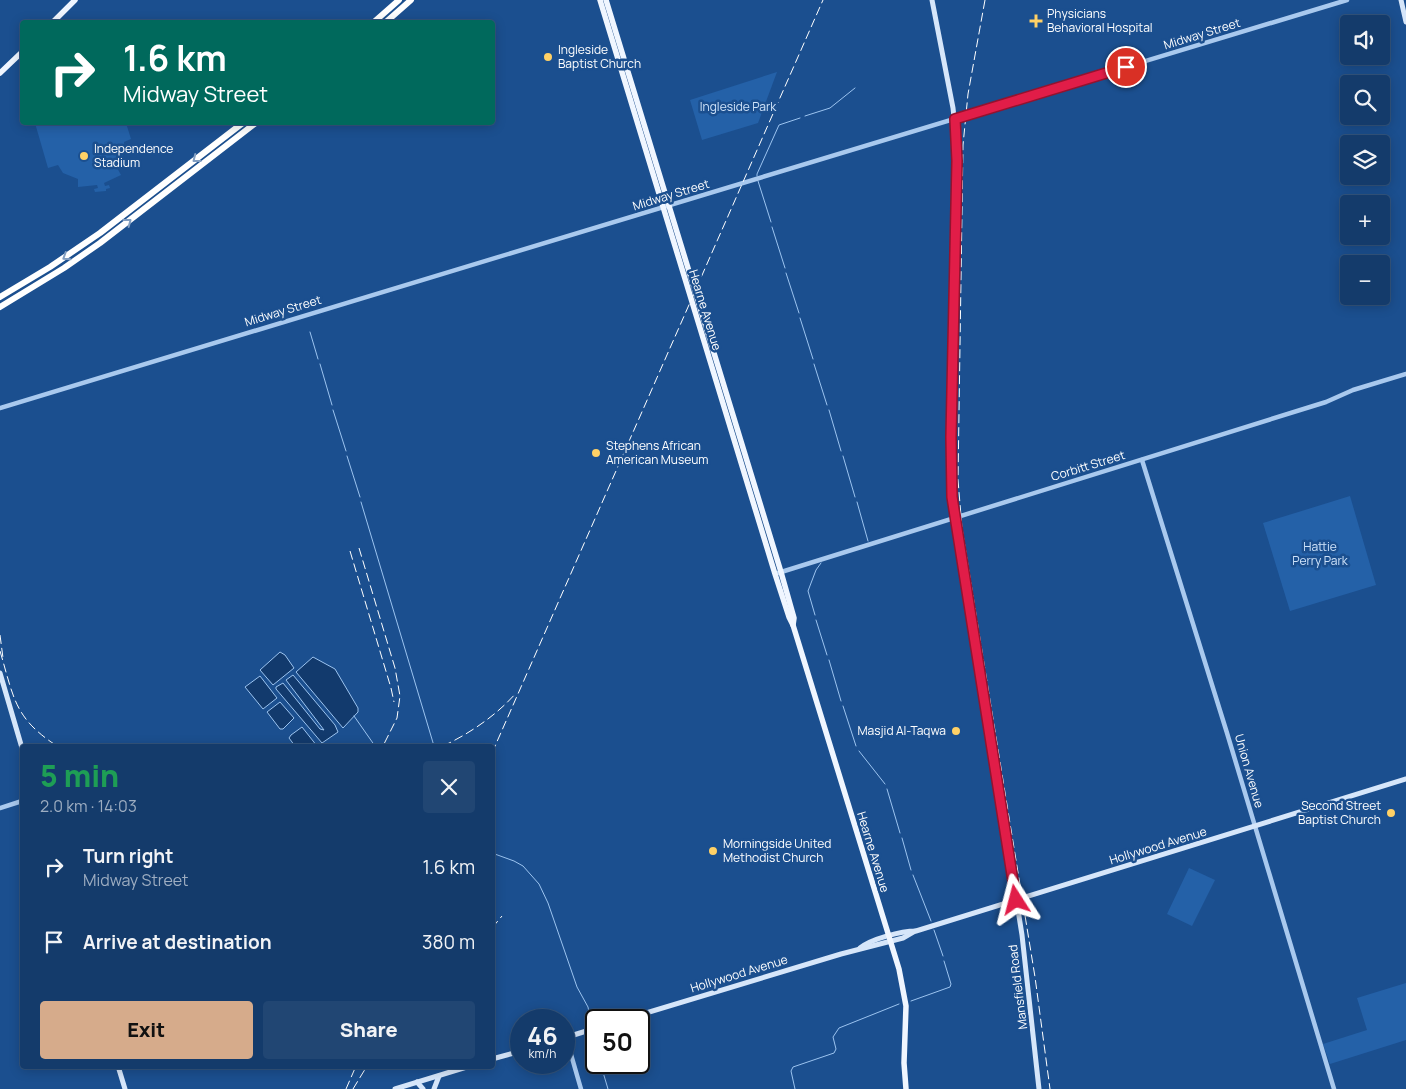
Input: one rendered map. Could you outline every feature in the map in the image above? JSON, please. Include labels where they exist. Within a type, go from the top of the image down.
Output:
[{"type":"highway","points":[[376,20],[399,0]]},
{"type":"highway","points":[[388,20],[411,0]]},
{"type":"highway","points":[[0,297],[50,267],[100,233],[241,125]]},
{"type":"highway","points":[[1,306],[64,268],[100,243],[254,125]]},
{"type":"main road","points":[[55,20],[75,0]]},
{"type":"main road","name":"Hearne Avenue","points":[[600,0],[666,207],[778,573],[794,618],[793,625],[900,973],[906,1006],[904,1064],[906,1089]]},
{"type":"main road","name":"Hearne Avenue","points":[[606,0],[666,207]]},
{"type":"main road","name":"Mansfield Road","points":[[932,0],[957,146],[951,453],[954,518],[1016,900],[1027,977],[1039,1089]]},
{"type":"main road","points":[[1401,0],[1406,22]]},
{"type":"main road","points":[[0,74],[20,54]]},
{"type":"main road","points":[[0,673],[21,744]]},
{"type":"main road","name":"Hollywood Avenue","points":[[650,1012],[860,948],[865,944],[890,939],[1406,779]]},
{"type":"main road","points":[[495,1059],[510,1054]]},
{"type":"main road","points":[[119,1069],[125,1089]]},
{"type":"main road","points":[[395,1089],[461,1069]]},
{"type":"main road","points":[[434,1088],[439,1076]]},
{"type":"main road","points":[[417,1082],[423,1089]]},
{"type":"street","name":"Midway Street","points":[[0,408],[1347,0]]},
{"type":"street","name":"Corbitt Street","points":[[778,573],[1326,402],[1406,374]]},
{"type":"street","name":"Union Avenue","points":[[1142,460],[1334,1089]]},
{"type":"street","points":[[0,808],[20,802]]},
{"type":"street","points":[[575,1070],[581,1089]]},
{"type":"green space","name":"Ingleside Park","points":[[777,72],[758,123],[702,140],[690,100]]},
{"type":"green space","name":"Independence Stadium","points":[[36,125],[127,125],[131,139],[124,142],[123,155],[116,166],[121,175],[104,183],[105,186],[109,185],[110,188],[106,189],[106,191],[95,192],[94,189],[98,188],[97,185],[78,187],[78,179],[63,173],[58,165],[48,168]]},
{"type":"green space","name":"Hattie Perry Park","points":[[1350,496],[1376,585],[1290,611],[1263,523]]},
{"type":"green space","points":[[1189,868],[1215,880],[1192,926],[1167,914]]},
{"type":"green space","points":[[1406,983],[1406,1040],[1330,1064],[1323,1044],[1367,1030],[1357,998]]},
{"type":"shaded area","points":[[280,652],[285,655],[294,668],[273,685],[260,670]]},
{"type":"shaded area","points":[[313,657],[335,669],[358,708],[358,712],[343,728],[296,672]]},
{"type":"shaded area","points":[[293,675],[335,725],[338,732],[322,743],[276,689],[276,687],[283,683],[320,729],[324,730],[286,680]]},
{"type":"shaded area","points":[[260,676],[277,698],[263,709],[245,687]]},
{"type":"shaded area","points":[[280,702],[294,718],[283,729],[280,729],[267,712]]},
{"type":"shaded area","points":[[302,727],[315,744],[294,744],[289,738]]},
{"type":"waterway","points":[[805,116],[830,108],[855,88]]},
{"type":"waterway","points":[[757,176],[779,125],[800,118]]},
{"type":"waterway","points":[[758,181],[771,222]]},
{"type":"waterway","points":[[772,227],[785,268]]},
{"type":"waterway","points":[[786,273],[799,313]]},
{"type":"waterway","points":[[800,318],[813,359]]},
{"type":"waterway","points":[[310,332],[318,359]]},
{"type":"waterway","points":[[320,364],[332,405]]},
{"type":"waterway","points":[[814,364],[827,405]]},
{"type":"waterway","points":[[333,410],[346,451]]},
{"type":"waterway","points":[[829,410],[841,451]]},
{"type":"waterway","points":[[347,456],[360,497]]},
{"type":"waterway","points":[[843,456],[855,497]]},
{"type":"waterway","points":[[361,502],[433,744]]},
{"type":"waterway","points":[[857,502],[868,541]]},
{"type":"waterway","points":[[815,615],[808,591],[816,570],[821,563]]},
{"type":"waterway","points":[[816,620],[827,655]]},
{"type":"waterway","points":[[829,660],[841,701]]},
{"type":"waterway","points":[[843,706],[856,746]]},
{"type":"waterway","points":[[354,716],[374,744]]},
{"type":"waterway","points":[[859,751],[885,784]]},
{"type":"waterway","points":[[887,789],[900,833]]},
{"type":"waterway","points":[[902,838],[911,870]]},
{"type":"waterway","points":[[495,854],[523,866],[539,884],[548,903],[577,987],[588,1009]]},
{"type":"waterway","points":[[913,875],[931,921]]},
{"type":"waterway","points":[[934,930],[943,956]]},
{"type":"waterway","points":[[911,1001],[950,987],[951,984],[944,961]]},
{"type":"waterway","points":[[795,1089],[791,1071],[793,1067],[834,1053],[836,1049],[833,1037],[839,1028],[899,1004]]},
{"type":"waterway","points":[[604,1074],[608,1089]]},
{"type":"railway","points":[[495,746],[823,0]]},
{"type":"railway","points":[[985,0],[968,94],[963,145],[958,480],[962,528],[1035,977],[1050,1089]]},
{"type":"railway","points":[[359,548],[395,668],[400,696],[397,718],[384,744]]},
{"type":"railway","points":[[350,551],[394,702]]},
{"type":"railway","points":[[0,635],[3,658]]},
{"type":"railway","points":[[0,651],[18,706],[32,726],[54,744]]},
{"type":"railway","points":[[447,744],[482,723],[516,693]]},
{"type":"railway","points":[[495,924],[502,916]]},
{"type":"railway","points":[[346,1089],[355,1069]]},
{"type":"railway","points":[[353,1089],[365,1069]]},
{"type":"place","name":"Physicians Behavioral Hospital","points":[[1036,21]]},
{"type":"place","name":"Ingleside Baptist Church","points":[[548,57]]},
{"type":"place","name":"Independence Stadium","points":[[84,156]]},
{"type":"place","name":"Stephens African American Museum","points":[[596,453]]},
{"type":"place","name":"Masjid Al-Taqwa","points":[[956,731]]},
{"type":"place","name":"Second Street Baptist Church","points":[[1391,813]]},
{"type":"place","name":"Morningside United Methodist Church","points":[[713,851]]},
{"type":"route","points":[[1016,900],[952,497],[951,437],[957,161],[955,119],[1126,67]]}]
